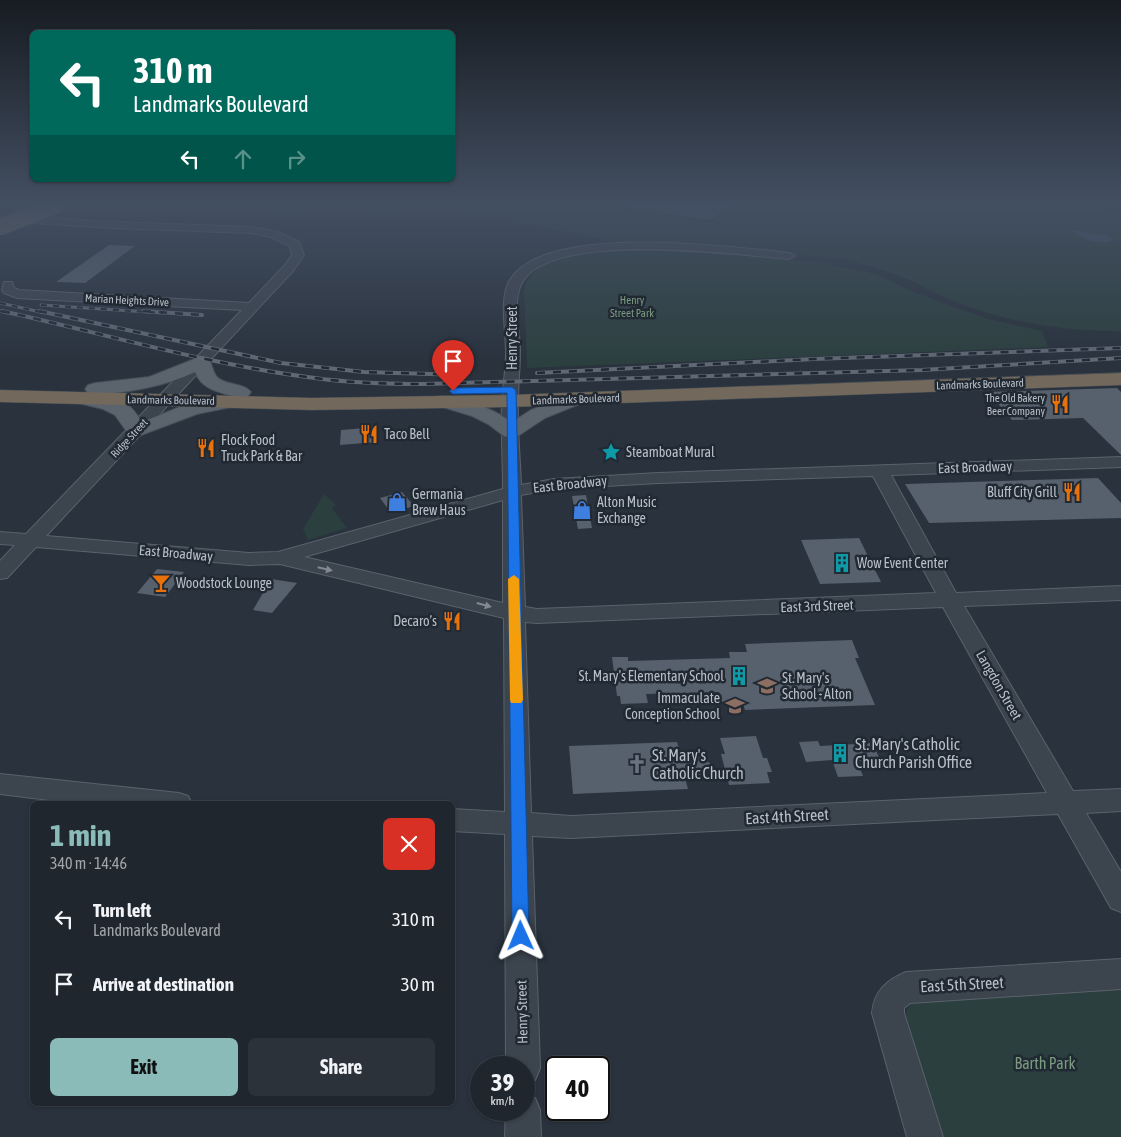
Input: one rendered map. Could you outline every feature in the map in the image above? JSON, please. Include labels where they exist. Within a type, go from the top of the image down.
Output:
[{"type":"highway","name":"Landmarks Boulevard","points":[[0,396],[90,394],[237,397],[511,395],[1121,370]]},
{"type":"highway","name":"Landmarks Boulevard","points":[[237,397],[312,404],[443,401],[511,395],[575,399],[1121,379]]},
{"type":"highway","name":"Landmarks Boulevard","points":[[0,385],[90,394]]},
{"type":"main road","points":[[90,394],[143,385],[170,378],[202,361],[204,375],[212,384],[237,397]]},
{"type":"main road","points":[[90,394],[127,414],[136,431],[192,409],[237,397]]},
{"type":"main road","points":[[443,401],[484,412],[511,432],[538,414],[575,399]]},
{"type":"street","name":"Ridge Street","points":[[0,573],[202,361],[289,268],[296,258]]},
{"type":"street","name":"Henry Street","points":[[522,1056],[511,432],[512,294],[515,284],[525,273],[539,262],[551,258]]},
{"type":"street","name":"Marian Heights Drive","points":[[8,285],[8,290],[17,294],[252,307]]},
{"type":"street","name":"East Broadway","points":[[0,538],[249,559],[278,558],[513,492],[554,484],[1121,462]]},
{"type":"street","name":"Langdon Street","points":[[879,470],[950,600],[1121,899]]},
{"type":"street","name":"East 3rd Street","points":[[278,558],[514,613],[564,616],[1121,593]]},
{"type":"street","points":[[0,784],[152,801]]},
{"type":"street","name":"East 4th Street","points":[[455,820],[571,827],[1121,800]]},
{"type":"street","name":"East 5th Street","points":[[925,1137],[888,1013],[888,1005],[894,994],[906,987],[1121,974]]},
{"type":"street","points":[[523,1121],[524,1137]]},
{"type":"green space","name":"Henry Street Park","points":[[559,258],[765,258],[824,263],[876,274],[916,293],[988,319],[1042,331],[1048,347],[527,368],[524,288],[532,275],[544,265]]},
{"type":"green space","points":[[841,258],[1121,258],[1121,331],[1058,328],[995,315],[949,300],[913,282],[874,267]]},
{"type":"green space","points":[[324,494],[336,505],[332,508],[347,528],[308,540],[303,529]]},
{"type":"green space","name":"Barth Park","points":[[1121,986],[1121,1137],[944,1137],[906,1020],[908,1008],[912,1002],[915,1000]]},
{"type":"building","points":[[90,258],[119,258],[85,283],[56,282]]},
{"type":"building","name":"The Old Bakery Beer Company","points":[[1117,388],[1121,392],[1121,455],[1083,418],[1012,420],[988,392]]},
{"type":"building","name":"Taco Bell","points":[[378,427],[377,442],[340,445],[341,430]]},
{"type":"building","points":[[1098,478],[1121,503],[1121,518],[929,523],[905,484]]},
{"type":"building","name":"Germania Brew Haus","points":[[402,492],[414,506],[391,513],[380,498]]},
{"type":"building","name":"Alton Music Exchange","points":[[586,495],[592,528],[578,529],[572,496]]},
{"type":"building","name":"Wow Event Center","points":[[859,538],[881,582],[820,584],[801,540]]},
{"type":"building","name":"Woodstock Lounge","points":[[157,569],[184,572],[165,597],[137,593]]},
{"type":"building","points":[[271,579],[297,583],[272,613],[253,610]]},
{"type":"building","name":"St. Mary's Elementary School","points":[[852,640],[859,658],[855,658],[875,705],[745,710],[743,704],[722,704],[719,692],[646,694],[648,703],[621,704],[620,696],[617,696],[612,657],[628,657],[628,661],[730,658],[729,652],[747,652],[745,644]]},
{"type":"building","points":[[756,736],[763,758],[767,758],[772,772],[767,772],[770,783],[729,785],[721,754],[725,754],[720,738]]},
{"type":"building","name":"St. Mary's Catholic Church Parish Office","points":[[818,741],[820,746],[873,743],[880,760],[857,761],[863,776],[838,777],[832,760],[806,762],[799,742]]},
{"type":"building","name":"St. Mary's Catholic Church","points":[[677,742],[680,752],[692,751],[711,764],[698,777],[685,778],[688,789],[573,794],[569,746]]},
{"type":"railway","points":[[0,303],[45,313]]},
{"type":"railway","points":[[41,305],[163,313]]},
{"type":"railway","points":[[0,311],[7,313]]},
{"type":"railway","points":[[2,311],[236,365],[315,378],[370,383],[425,384],[922,370],[1121,358]]},
{"type":"railway","points":[[39,311],[281,363],[364,372],[464,375]]},
{"type":"railway","points":[[143,311],[202,315]]},
{"type":"railway","points":[[537,373],[814,359],[1121,348]]},
{"type":"slow traffic","points":[[514,579],[516,700]]},
{"type":"place","name":"The Old Bakery Beer Company","points":[[1060,404]]},
{"type":"place","name":"Taco Bell","points":[[369,434]]},
{"type":"place","name":"Flock Food Truck Park & Bar","points":[[206,448]]},
{"type":"place","name":"Steamboat Mural","points":[[611,452]]},
{"type":"place","name":"Bluff City Grill","points":[[1072,492]]},
{"type":"place","name":"Germania Brew Haus","points":[[397,502]]},
{"type":"place","name":"Alton Music Exchange","points":[[582,510]]},
{"type":"place","name":"Wow Event Center","points":[[842,563]]},
{"type":"place","name":"Woodstock Lounge","points":[[161,583]]},
{"type":"place","name":"Decaro’s","points":[[452,621]]},
{"type":"place","name":"St. Mary's Elementary School","points":[[739,676]]},
{"type":"place","name":"St. Mary's School - Alton","points":[[767,686]]},
{"type":"place","name":"Immaculate Conception School","points":[[735,706]]},
{"type":"place","name":"St. Mary's Catholic Church Parish Office","points":[[840,753]]},
{"type":"place","name":"St. Mary's Catholic Church","points":[[637,764]]},
{"type":"route","points":[[453,391],[512,390],[510,400],[521,936]]}]
